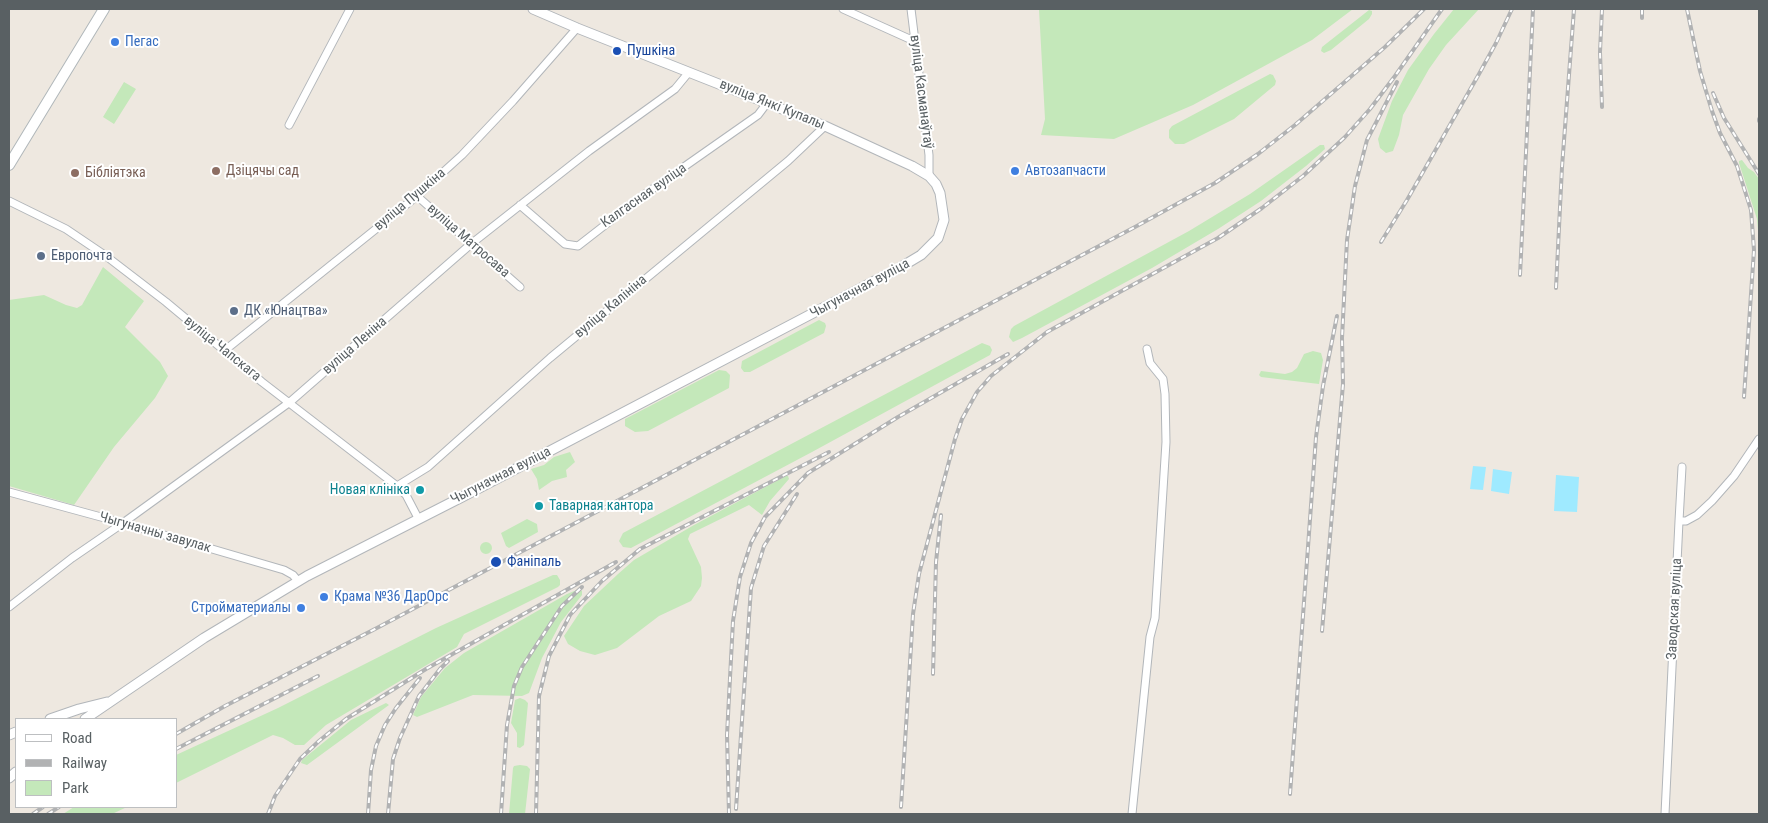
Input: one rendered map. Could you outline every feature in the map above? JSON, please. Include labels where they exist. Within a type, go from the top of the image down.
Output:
[{"type":"main road","points":[[9,165],[104,9]]},
{"type":"street","points":[[289,125],[350,9]]},
{"type":"street","name":"вуліца Янкі Купалы","points":[[534,9],[577,28],[825,126],[876,148],[929,176]]},
{"type":"street","points":[[843,9],[914,41]]},
{"type":"street","name":"вуліца Касманаўтаў","points":[[911,9],[929,155],[929,176]]},
{"type":"street","name":"вуліца Пушкіна","points":[[224,351],[417,196],[462,155],[513,101],[577,28]]},
{"type":"street","name":"вуліца Леніна","points":[[9,607],[72,558],[124,523],[290,402],[471,244],[589,151],[675,89],[689,72]]},
{"type":"street","name":"Калгасная вуліца","points":[[520,205],[565,244],[578,246],[641,197],[758,115],[767,103]]},
{"type":"street","name":"вуліца Калініна","points":[[397,486],[428,467],[543,364],[788,161],[825,126]]},
{"type":"street","name":"Чыгуначная вуліца","points":[[86,718],[236,618],[298,581],[915,259],[926,251],[938,238],[944,220],[940,194],[936,184],[929,176]]},
{"type":"street","name":"вуліца Матросава","points":[[417,196],[520,287]]},
{"type":"street","name":"вуліца Чапскага","points":[[9,201],[45,217],[87,242],[166,302],[224,351],[397,486],[406,495],[418,518]]},
{"type":"street","points":[[1132,814],[1150,637],[1156,618],[1166,442],[1163,379],[1150,363],[1147,349]]},
{"type":"street","points":[[1679,521],[1686,521],[1697,515],[1712,501],[1734,476],[1759,440]]},
{"type":"street","name":"Заводская вуліца","points":[[1665,814],[1682,467]]},
{"type":"street","name":"Чыгуначны завулак","points":[[9,492],[124,523],[284,570],[293,575],[298,581]]},
{"type":"street","points":[[53,718],[112,700]]},
{"type":"street","points":[[79,709],[84,718]]},
{"type":"green space","points":[[1039,9],[1353,9],[1312,40],[1193,105],[1114,139],[1041,135],[1045,119]]},
{"type":"green space","points":[[1454,9],[1479,9],[1446,45],[1429,69],[1403,115],[1393,151],[1386,153],[1380,148],[1378,139],[1392,101],[1408,70]]},
{"type":"green space","points":[[1369,10],[1372,11],[1372,14],[1369,19],[1331,50],[1324,53],[1321,51],[1322,47]]},
{"type":"green space","points":[[1270,74],[1273,75],[1276,81],[1275,85],[1234,119],[1184,144],[1175,144],[1169,138],[1169,130],[1172,126]]},
{"type":"green space","points":[[124,82],[136,89],[114,124],[103,117]]},
{"type":"green space","points":[[1320,145],[1324,145],[1325,149],[1306,166],[1261,201],[1218,229],[1152,268],[1022,338],[1013,342],[1009,337],[1014,326],[1189,231],[1250,194]]},
{"type":"green space","points":[[1742,160],[1759,179],[1759,242],[1757,219],[1739,163]]},
{"type":"green space","points":[[103,267],[144,301],[125,327],[160,362],[168,376],[155,398],[114,447],[74,505],[9,486],[9,300],[44,295],[77,308],[82,305]]},
{"type":"green space","points":[[819,320],[825,323],[824,333],[750,372],[744,372],[741,368],[742,361]]},
{"type":"green space","points":[[982,343],[990,346],[992,350],[990,355],[631,548],[623,547],[619,541],[623,533]]},
{"type":"green space","points":[[1313,351],[1321,353],[1323,360],[1319,384],[1261,377],[1259,375],[1261,371],[1285,374],[1292,372],[1297,368],[1304,354]]},
{"type":"green space","points":[[719,370],[726,371],[730,375],[729,388],[648,431],[635,432],[625,426],[625,419]]},
{"type":"green space","points":[[570,452],[575,462],[566,470],[567,477],[552,481],[539,490],[537,479],[531,469],[544,465],[554,457]]},
{"type":"green space","points":[[786,476],[789,479],[770,501],[762,515],[749,505],[690,534],[688,539],[701,567],[702,578],[701,586],[691,601],[659,616],[617,648],[595,655],[580,651],[568,644],[564,636],[584,606],[634,560],[694,525]]},
{"type":"green space","points":[[527,519],[537,524],[538,532],[509,548],[506,546],[501,533]]},
{"type":"green space","points":[[486,542],[492,548],[486,554],[480,548]]},
{"type":"green space","points":[[553,575],[557,575],[560,580],[558,587],[464,634],[457,647],[326,725],[304,745],[295,745],[273,735],[178,782],[178,754],[278,708],[436,628]]},
{"type":"green space","points":[[579,589],[582,591],[582,595],[561,622],[542,658],[529,693],[522,696],[473,695],[417,717],[413,715],[421,697],[445,668],[464,653]]},
{"type":"green space","points":[[520,698],[528,703],[524,745],[520,748],[517,747],[517,733],[511,723],[515,700]]},
{"type":"green space","points":[[386,703],[389,705],[307,765],[301,763],[302,760],[351,720]]},
{"type":"green space","points":[[520,765],[527,766],[530,769],[525,814],[509,814],[513,768]]},
{"type":"green space","points":[[72,808],[125,808],[112,814],[63,814]]},
{"type":"water","points":[[1473,466],[1486,467],[1483,490],[1470,489]]},
{"type":"water","points":[[1493,469],[1512,472],[1509,494],[1491,491]]},
{"type":"water","points":[[1556,475],[1579,477],[1577,512],[1554,511]]},
{"type":"railway","points":[[178,733],[225,706],[375,629],[1215,183],[1258,154],[1295,125],[1385,47],[1424,9]]},
{"type":"railway","points":[[901,807],[913,614],[919,574],[955,439],[962,419],[977,392],[991,376],[1047,332],[1218,238],[1262,208],[1303,176],[1345,137],[1370,109],[1442,9]]},
{"type":"railway","points":[[1381,242],[1479,74],[1512,9]]},
{"type":"railway","points":[[1520,275],[1533,9]]},
{"type":"railway","points":[[1556,288],[1562,167],[1574,9]]},
{"type":"railway","points":[[1602,9],[1600,52],[1602,107]]},
{"type":"railway","points":[[1642,9],[1642,18]]},
{"type":"railway","points":[[1687,9],[1700,71],[1712,111],[1720,133],[1737,166],[1751,210],[1754,250],[1744,397]]},
{"type":"railway","points":[[1322,631],[1343,384],[1342,338],[1347,240],[1355,186],[1367,140],[1397,82]]},
{"type":"railway","points":[[1713,93],[1724,118],[1759,174]]},
{"type":"railway","points":[[1290,794],[1316,437],[1323,386],[1337,316]]},
{"type":"railway","points":[[729,814],[727,735],[733,621],[740,577],[751,543],[765,517],[808,473],[898,417],[1008,354]]},
{"type":"railway","points":[[536,814],[539,696],[549,656],[570,615],[602,581],[640,549],[829,452]]},
{"type":"railway","points":[[736,809],[751,588],[764,546],[797,494]]},
{"type":"railway","points":[[933,674],[936,562],[941,515]]},
{"type":"railway","points":[[268,814],[275,796],[300,759],[346,719],[426,669],[616,562]]},
{"type":"railway","points":[[501,814],[507,725],[514,686],[522,667],[562,606],[582,587]]},
{"type":"railway","points":[[388,814],[393,759],[400,738],[419,696],[448,661]]},
{"type":"railway","points":[[178,748],[318,676]]},
{"type":"railway","points":[[368,814],[371,770],[376,746],[385,725],[420,678]]},
{"type":"railway","points":[[33,814],[42,808]]},
{"type":"railway","points":[[48,814],[57,808]]},
{"type":"place","name":"Пегас","points":[[115,42]]},
{"type":"place","name":"Пушкіна","points":[[617,51]]},
{"type":"place","name":"Дзіцячы сад","points":[[216,171]]},
{"type":"place","name":"Автозапчасти","points":[[1015,171]]},
{"type":"place","name":"Бібліятэка","points":[[75,173]]},
{"type":"place","name":"Европочта","points":[[41,256]]},
{"type":"place","name":"ДК «Юнацтва»","points":[[234,311]]},
{"type":"place","name":"Новая клініка","points":[[420,490]]},
{"type":"place","name":"Таварная кантора","points":[[539,506]]},
{"type":"place","name":"Фаніпаль","points":[[496,562]]},
{"type":"place","name":"Крама №36 ДарОрс","points":[[324,597]]},
{"type":"place","name":"Стройматериалы","points":[[301,608]]}]
